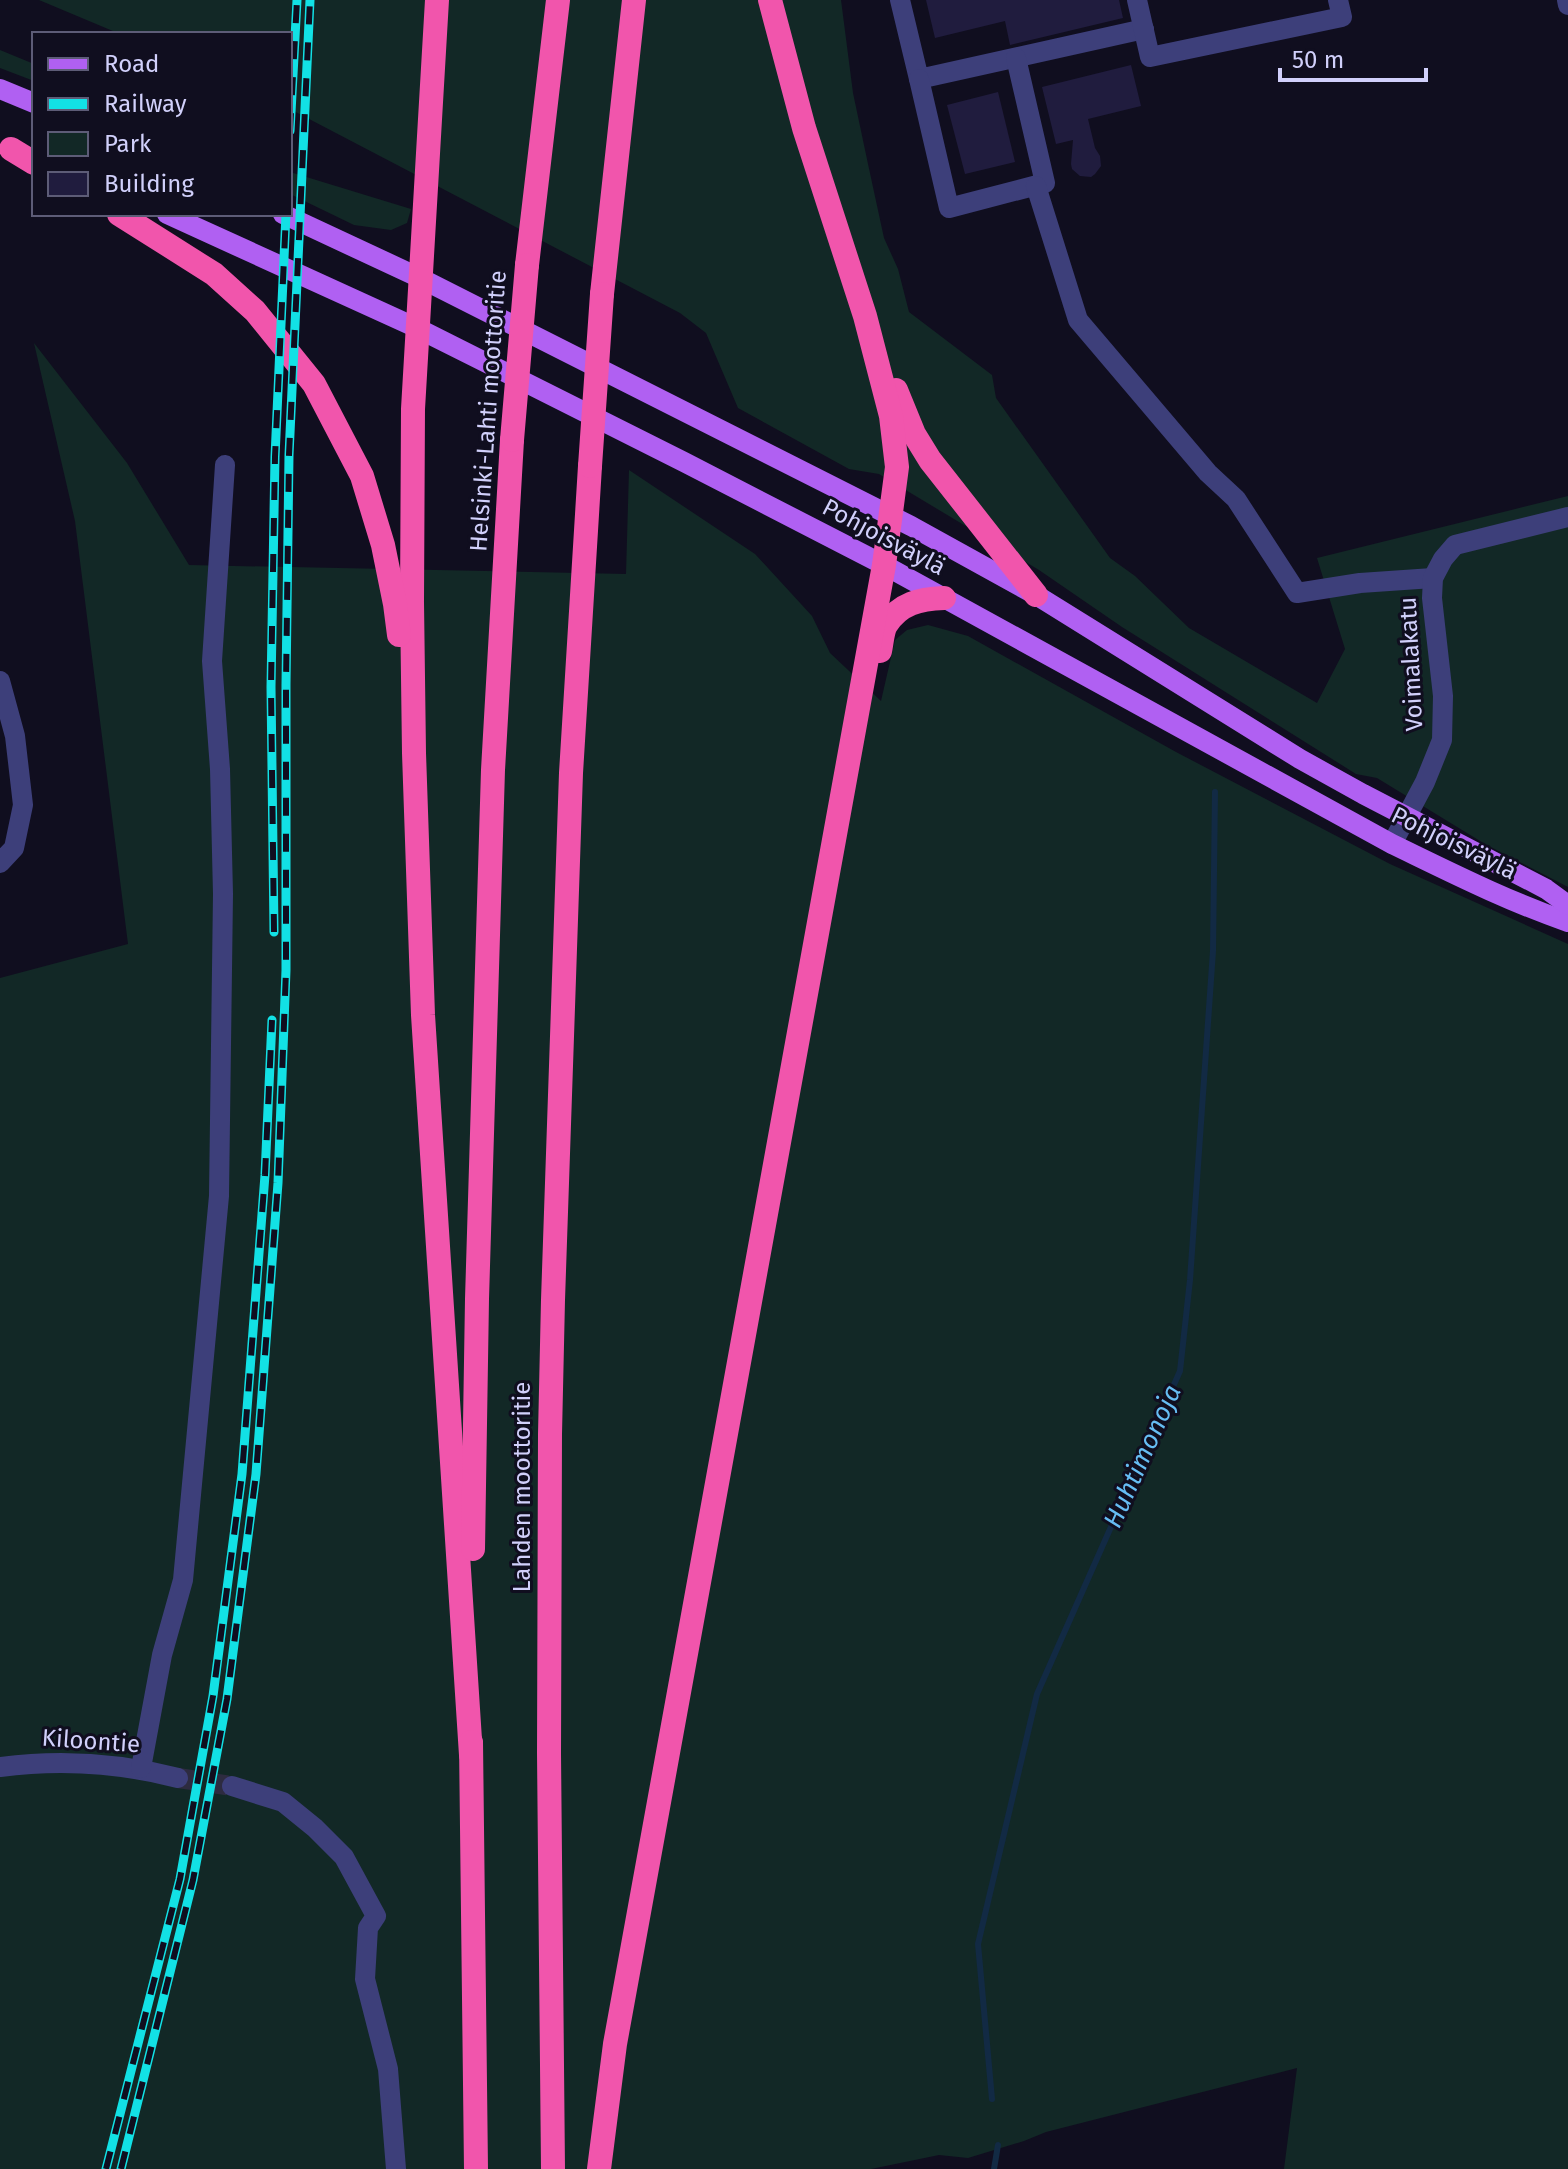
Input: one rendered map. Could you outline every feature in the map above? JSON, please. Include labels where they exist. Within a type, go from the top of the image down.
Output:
[{"type":"highway","points":[[437,0],[413,409],[414,753],[423,1015],[471,1755]]},
{"type":"highway","name":"Helsinki-Lahti moottoritie","points":[[491,827],[512,440],[527,265],[558,0]]},
{"type":"highway","name":"Lahden moottoritie","points":[[553,2169],[550,1434],[570,805],[602,294],[634,0]]},
{"type":"highway","points":[[599,2169],[615,2044],[884,565],[897,467],[891,416],[865,316],[804,128],[770,0]]},
{"type":"highway","points":[[5,147],[32,160]]},
{"type":"highway","points":[[122,216],[214,274],[255,311],[314,384],[362,476],[383,545],[395,604],[414,753]]},
{"type":"highway","points":[[865,316],[914,434],[930,460],[1036,595]]},
{"type":"highway","points":[[861,688],[878,660],[886,626],[905,605],[921,599],[944,598]]},
{"type":"highway","name":"Lahden moottoritie","points":[[476,2169],[471,1755],[476,1315],[491,827]]},
{"type":"main road","points":[[0,89],[32,102]]},
{"type":"main road","name":"Pohjoisväylä","points":[[171,216],[417,328],[884,565],[1392,844],[1474,884],[1568,922]]},
{"type":"main road","name":"Pohjoisväylä","points":[[287,216],[420,278],[892,515],[1036,595],[1300,759],[1546,889],[1568,905]]},
{"type":"street","points":[[900,0],[949,208],[1045,183],[1016,58]]},
{"type":"street","points":[[1137,0],[1150,57],[1342,17],[1338,0]]},
{"type":"street","points":[[919,79],[1144,29]]},
{"type":"street","points":[[1036,186],[1078,320],[1208,473],[1236,499],[1297,593],[1360,583],[1433,578]]},
{"type":"street","points":[[141,1768],[162,1655],[183,1580],[219,1196],[223,894],[220,769],[212,661],[225,465]]},
{"type":"street","name":"Voimalakatu","points":[[1392,844],[1425,782],[1442,740],[1443,696],[1432,598],[1433,578],[1443,559],[1455,545],[1568,517]]},
{"type":"street","points":[[0,681],[15,736],[23,805],[14,848],[0,863]]},
{"type":"street","name":"Kiloontie","points":[[0,1767],[39,1762],[141,1768],[178,1778]]},
{"type":"street","points":[[232,1786],[283,1802],[315,1828],[344,1857],[376,1916],[368,1928],[365,1979],[388,2069],[396,2169]]},
{"type":"green space","points":[[39,0],[841,0],[853,93],[884,238],[898,269],[909,312],[992,375],[996,398],[1110,558],[1135,576],[1189,628],[1317,703],[1345,649],[1317,558],[1568,496],[1568,887],[1485,844],[1377,778],[1356,774],[1122,627],[1039,570],[879,474],[849,469],[738,408],[706,333],[680,313],[292,110],[292,32],[115,32]]},
{"type":"green space","points":[[0,50],[32,63],[32,80],[0,68]]},
{"type":"green space","points":[[292,173],[411,209],[407,223],[391,230],[354,225],[292,195]]},
{"type":"green space","points":[[34,343],[127,463],[189,565],[626,574],[629,470],[755,554],[812,616],[830,653],[881,701],[895,640],[907,630],[928,625],[968,636],[1176,752],[1390,864],[1568,944],[1568,2169],[1284,2169],[1297,2068],[1046,2132],[968,2158],[939,2155],[871,2169],[0,2169],[0,978],[128,944],[75,521]]},
{"type":"building","points":[[926,0],[1119,0],[1123,18],[1010,45],[1005,21],[935,38]]},
{"type":"building","points":[[1131,65],[1141,106],[1088,119],[1101,166],[1091,177],[1080,176],[1071,164],[1073,140],[1056,144],[1042,87]]},
{"type":"building","points":[[998,92],[1015,162],[965,174],[947,105]]},
{"type":"waterway","name":"Huhtimonoja","points":[[992,2099],[978,1944],[1037,1694],[1180,1371],[1190,1280],[1213,951],[1215,792]]},
{"type":"waterway","name":"Huhtimonoja","points":[[994,2169],[998,2145]]},
{"type":"tunnel","points":[[178,1778],[232,1786]]},
{"type":"railway","points":[[292,94],[297,0]]},
{"type":"railway","points":[[121,2169],[193,1880],[227,1699],[256,1474],[278,1183],[286,970],[289,455],[310,0]]},
{"type":"railway","points":[[274,932],[271,687],[275,457],[286,216]]},
{"type":"railway","points":[[106,2169],[180,1879],[213,1696],[242,1474],[265,1175],[272,1020]]}]
